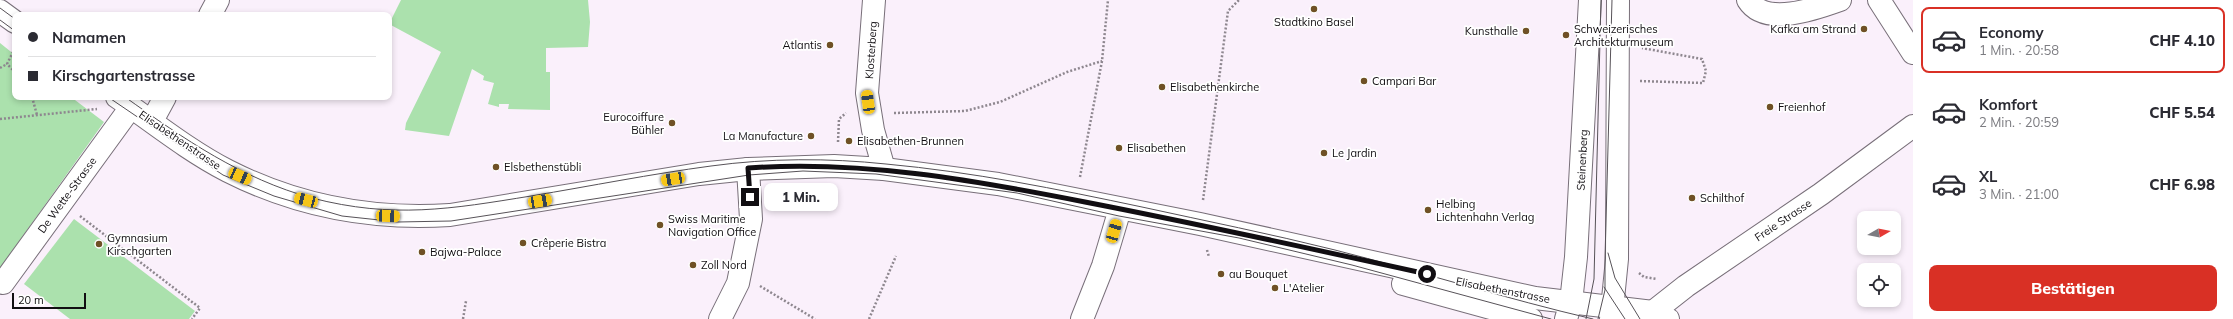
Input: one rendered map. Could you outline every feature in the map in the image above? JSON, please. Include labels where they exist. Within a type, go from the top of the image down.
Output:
[{"type":"street","points":[[212,12],[218,0]]},
{"type":"street","name":"Klosterberg","points":[[874,0],[867,93],[873,130],[884,169]]},
{"type":"street","name":"Steinenberg","points":[[1568,313],[1576,257],[1590,0]]},
{"type":"street","points":[[1613,313],[1617,259],[1618,0]]},
{"type":"street","points":[[1748,0],[1753,8],[1768,14],[1796,12],[1820,7],[1840,0]]},
{"type":"street","points":[[1879,0],[1913,53]]},
{"type":"street","points":[[0,11],[12,20]]},
{"type":"street","points":[[152,121],[163,100]]},
{"type":"street","name":"Elisabethenstrasse","points":[[116,104],[152,121],[228,171],[252,182],[284,194],[338,209],[376,215],[420,217],[450,215],[699,174],[748,168],[834,166],[884,169],[998,184],[1200,224],[1536,298],[1568,313],[1660,315]]},
{"type":"street","name":"De Wette-Strasse","points":[[4,283],[62,202],[116,104]]},
{"type":"street","name":"Freie Strasse","points":[[1660,315],[1686,286],[1821,194],[1913,126]]},
{"type":"street","points":[[720,319],[738,283],[751,219],[748,168]]},
{"type":"street","points":[[1082,319],[1103,266],[1120,209]]},
{"type":"street","name":"Elisabethenstrasse","points":[[1120,209],[1205,239],[1296,258],[1432,291],[1531,319]]},
{"type":"path","points":[[1077,200],[1102,61],[1108,0]]},
{"type":"path","points":[[1200,224],[1228,11],[1239,0]]},
{"type":"path","points":[[1617,81],[1703,83],[1706,71],[1702,60],[1647,49]]},
{"type":"path","points":[[0,68],[7,64],[12,54]]},
{"type":"path","points":[[894,113],[965,111],[1000,102],[1067,72],[1102,61]]},
{"type":"path","points":[[7,64],[12,69]]},
{"type":"path","points":[[33,100],[37,115]]},
{"type":"path","points":[[0,119],[116,104]]},
{"type":"path","points":[[838,140],[839,119]]},
{"type":"path","points":[[62,202],[200,308],[192,319]]},
{"type":"path","points":[[869,319],[896,256]]},
{"type":"path","points":[[740,274],[815,319]]},
{"type":"path","points":[[463,319],[466,301]]},
{"type":"green space","points":[[401,0],[588,0],[590,22],[588,47],[546,48],[546,72],[550,72],[550,110],[508,109],[509,104],[499,104],[499,107],[488,104],[494,83],[483,80],[484,76],[472,69],[449,136],[405,130],[406,123],[441,52],[392,26],[392,18]]},
{"type":"green space","points":[[0,43],[12,53],[12,100],[75,100],[104,122],[0,268]]},
{"type":"green space","points":[[74,219],[195,311],[189,319],[70,319],[24,284]]},
{"type":"tram line","points":[[1586,319],[1594,279],[1601,0]]},
{"type":"tram line","points":[[1598,319],[1605,290],[1612,0]]},
{"type":"tram line","points":[[0,8],[12,17]]},
{"type":"tram line","points":[[0,20],[12,29]]},
{"type":"tram line","points":[[112,100],[223,175],[274,196],[342,216],[398,222],[451,221],[749,175],[803,171],[876,174],[1017,193],[1119,216],[1239,238],[1352,265],[1551,319]]},
{"type":"tram line","points":[[129,100],[169,128],[238,169],[286,190],[312,198],[341,204],[396,210],[448,208],[502,201],[688,169],[755,161],[821,160],[886,164],[918,167],[1015,182],[1110,200],[1287,238],[1593,319]]},
{"type":"tram line","points":[[1608,253],[1615,278],[1640,319]]},
{"type":"tram line","points":[[1604,287],[1625,319]]},
{"type":"place","name":"Stadtkino Basel","points":[[1314,9]]},
{"type":"place","name":"Kafka am Strand","points":[[1864,29]]},
{"type":"place","name":"Kunsthalle","points":[[1526,31]]},
{"type":"place","name":"Schweizerisches Architekturmuseum","points":[[1566,35]]},
{"type":"place","name":"Atlantis","points":[[830,45]]},
{"type":"place","name":"Campari Bar","points":[[1364,81]]},
{"type":"place","name":"Elisabethenkirche","points":[[1162,87]]},
{"type":"place","name":"Freienhof","points":[[1770,107]]},
{"type":"place","name":"Eurocoiffure Bühler","points":[[672,123]]},
{"type":"place","name":"La Manufacture","points":[[811,136]]},
{"type":"place","name":"Elisabethen-Brunnen","points":[[849,141]]},
{"type":"place","name":"Elisabethen","points":[[1119,148]]},
{"type":"place","name":"Le Jardin","points":[[1324,153]]},
{"type":"place","name":"Elsbethenstübli","points":[[496,167]]},
{"type":"place","name":"Schilthof","points":[[1692,198]]},
{"type":"place","name":"Helbing Lichtenhahn Verlag","points":[[1428,210]]},
{"type":"place","name":"Swiss Maritime Navigation Office","points":[[660,225]]},
{"type":"place","name":"Crêperie Bistra","points":[[523,243]]},
{"type":"place","name":"Gymnasium Kirschgarten","points":[[99,244]]},
{"type":"place","name":"Bajwa-Palace","points":[[422,252]]},
{"type":"place","name":"Zoll Nord","points":[[693,265]]},
{"type":"place","name":"au Bouquet","points":[[1221,274]]},
{"type":"place","name":"L'Atelier","points":[[1275,288]]},
{"type":"route","points":[[750,197],[748,168],[834,166],[884,169],[998,184],[1214,227],[1427,274]]}]
